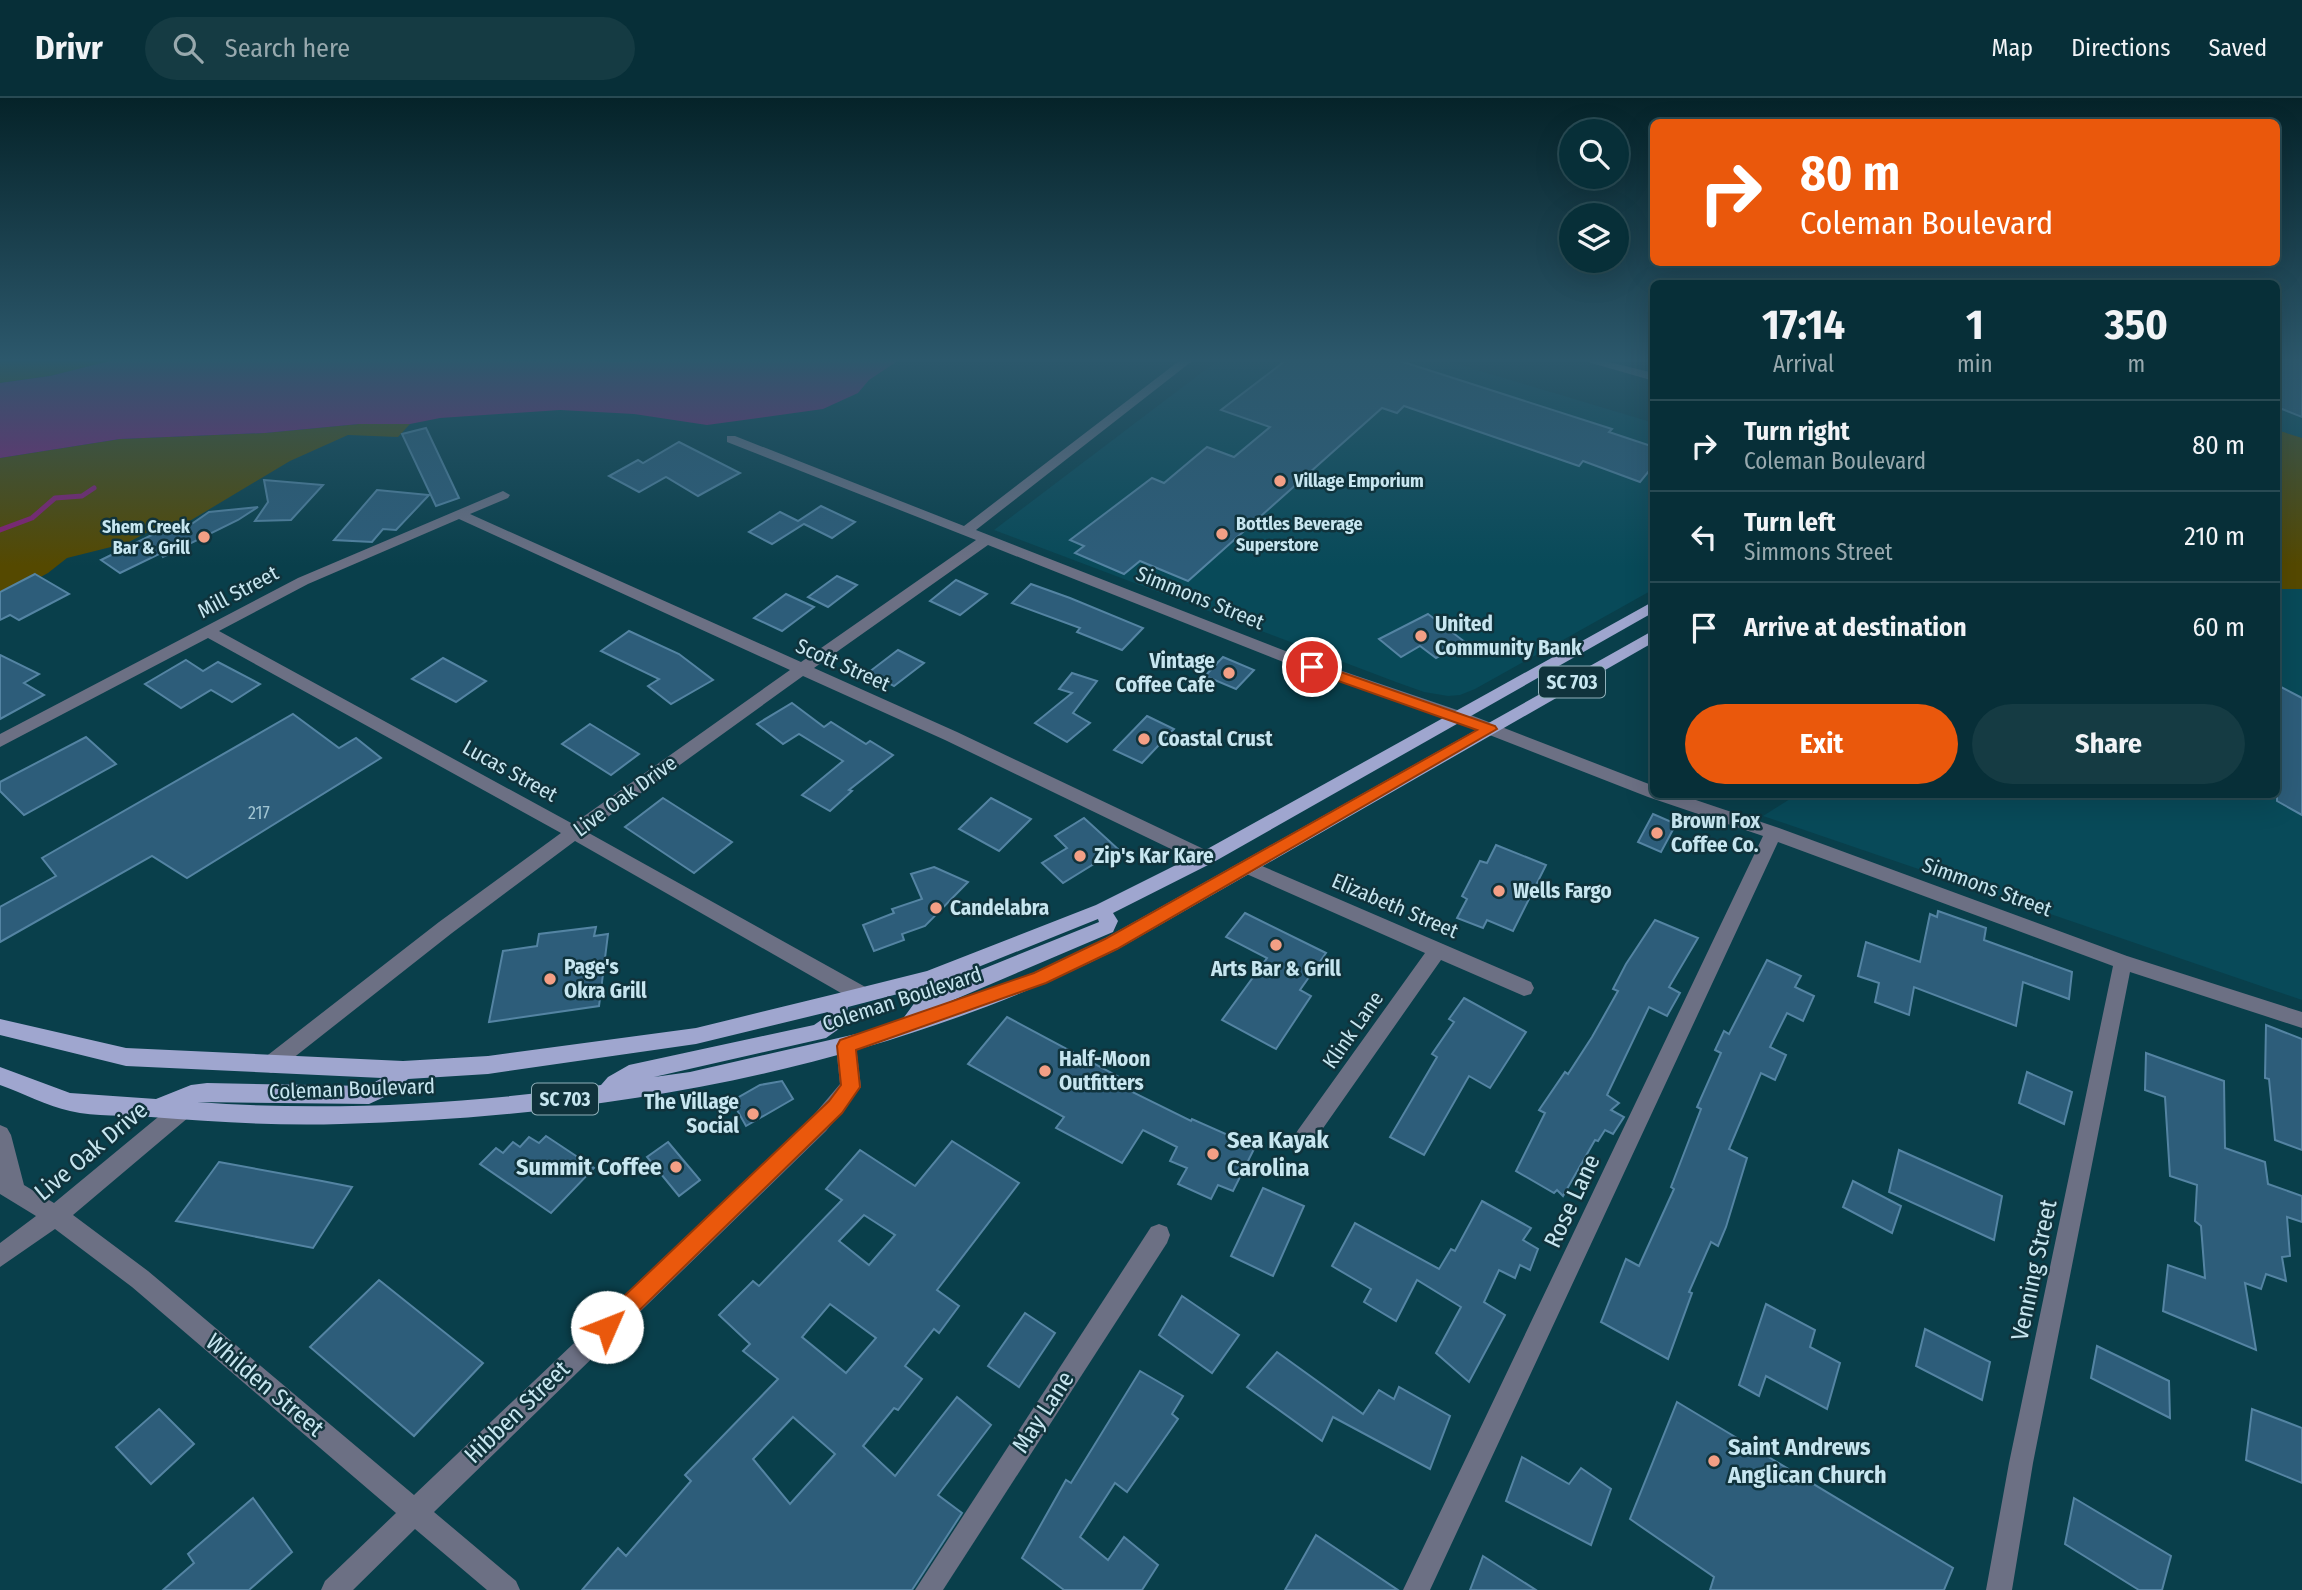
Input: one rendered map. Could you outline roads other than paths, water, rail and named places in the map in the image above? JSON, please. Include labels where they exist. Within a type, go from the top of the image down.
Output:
[{"type":"main road","name":"Coleman Boulevard","points":[[0,1027],[126,1057],[403,1070],[488,1065],[696,1037],[839,1001],[929,978],[1102,910],[1206,858],[1650,608]]},
{"type":"main road","name":"Coleman Boulevard","points":[[0,1076],[70,1102],[269,1117],[424,1113],[690,1081],[846,1046],[1040,978],[1111,944],[1650,637]]},
{"type":"main road","points":[[909,1026],[921,1006],[928,1000],[1106,927],[1109,921],[1102,910]]},
{"type":"main road","points":[[607,1093],[615,1083],[629,1074],[819,1032],[836,1020],[839,1001]]},
{"type":"main road","points":[[157,1108],[180,1097],[207,1092],[369,1095],[386,1087],[403,1070]]},
{"type":"street","points":[[966,531],[1100,428]]},
{"type":"street","name":"Simmons Street","points":[[731,439],[1296,661],[1457,716],[1650,792]]},
{"type":"street","name":"Mill Street","points":[[0,741],[303,581],[503,495]]},
{"type":"street","name":"Scott Street","points":[[461,515],[951,736],[1206,858]]},
{"type":"street","name":"Live Oak Drive","points":[[271,1064],[372,982],[575,833],[987,539]]},
{"type":"street","name":"Lucas Street","points":[[207,631],[575,833],[862,995]]},
{"type":"street","name":"Simmons Street","points":[[1668,798],[1773,833],[2123,962],[2302,1020]]},
{"type":"street","name":"Rose Lane","points":[[1416,1590],[1773,833]]},
{"type":"street","name":"Elizabeth Street","points":[[1248,867],[1524,988]]},
{"type":"street","name":"Klink Lane","points":[[1305,1137],[1438,949]]},
{"type":"street","name":"Venning Street","points":[[1999,1590],[2021,1463],[2123,962]]},
{"type":"street","name":"Hibben Street","points":[[334,1590],[819,1124],[850,1087],[846,1046]]},
{"type":"street","name":"Live Oak Drive","points":[[0,1256],[55,1216],[182,1110]]},
{"type":"street","name":"Whilden Street","points":[[0,1135],[7,1187],[55,1216],[134,1272],[182,1316],[507,1590]]},
{"type":"street","name":"May Lane","points":[[928,1590],[1159,1235]]},
{"type":"waterway","points":[[0,530],[32,518],[55,498],[82,496],[94,488]]},
{"type":"place","name":"Village Emporium","points":[[1280,481]]},
{"type":"place","name":"Bottles Beverage Superstore","points":[[1222,534]]},
{"type":"place","name":"Shem Creek Bar & Grill","points":[[204,537]]},
{"type":"place","name":"United Community Bank","points":[[1421,636]]},
{"type":"place","name":"Vintage Coffee Cafe","points":[[1229,673]]},
{"type":"place","name":"Coastal Crust","points":[[1144,739]]},
{"type":"place","name":"Brown Fox Coffee Co.","points":[[1657,833]]},
{"type":"place","name":"Zip's Kar Kare","points":[[1080,856]]},
{"type":"place","name":"Wells Fargo","points":[[1499,891]]},
{"type":"place","name":"Candelabra","points":[[936,908]]},
{"type":"place","name":"Arts Bar & Grill","points":[[1276,945]]},
{"type":"place","name":"Page's Okra Grill","points":[[550,979]]},
{"type":"place","name":"Half-Moon Outfitters","points":[[1045,1071]]},
{"type":"place","name":"The Village Social","points":[[753,1114]]},
{"type":"place","name":"Sea Kayak Carolina","points":[[1213,1154]]},
{"type":"place","name":"Summit Coffee","points":[[676,1167]]},
{"type":"place","name":"Saint Andrews Anglican Church","points":[[1714,1461]]}]
